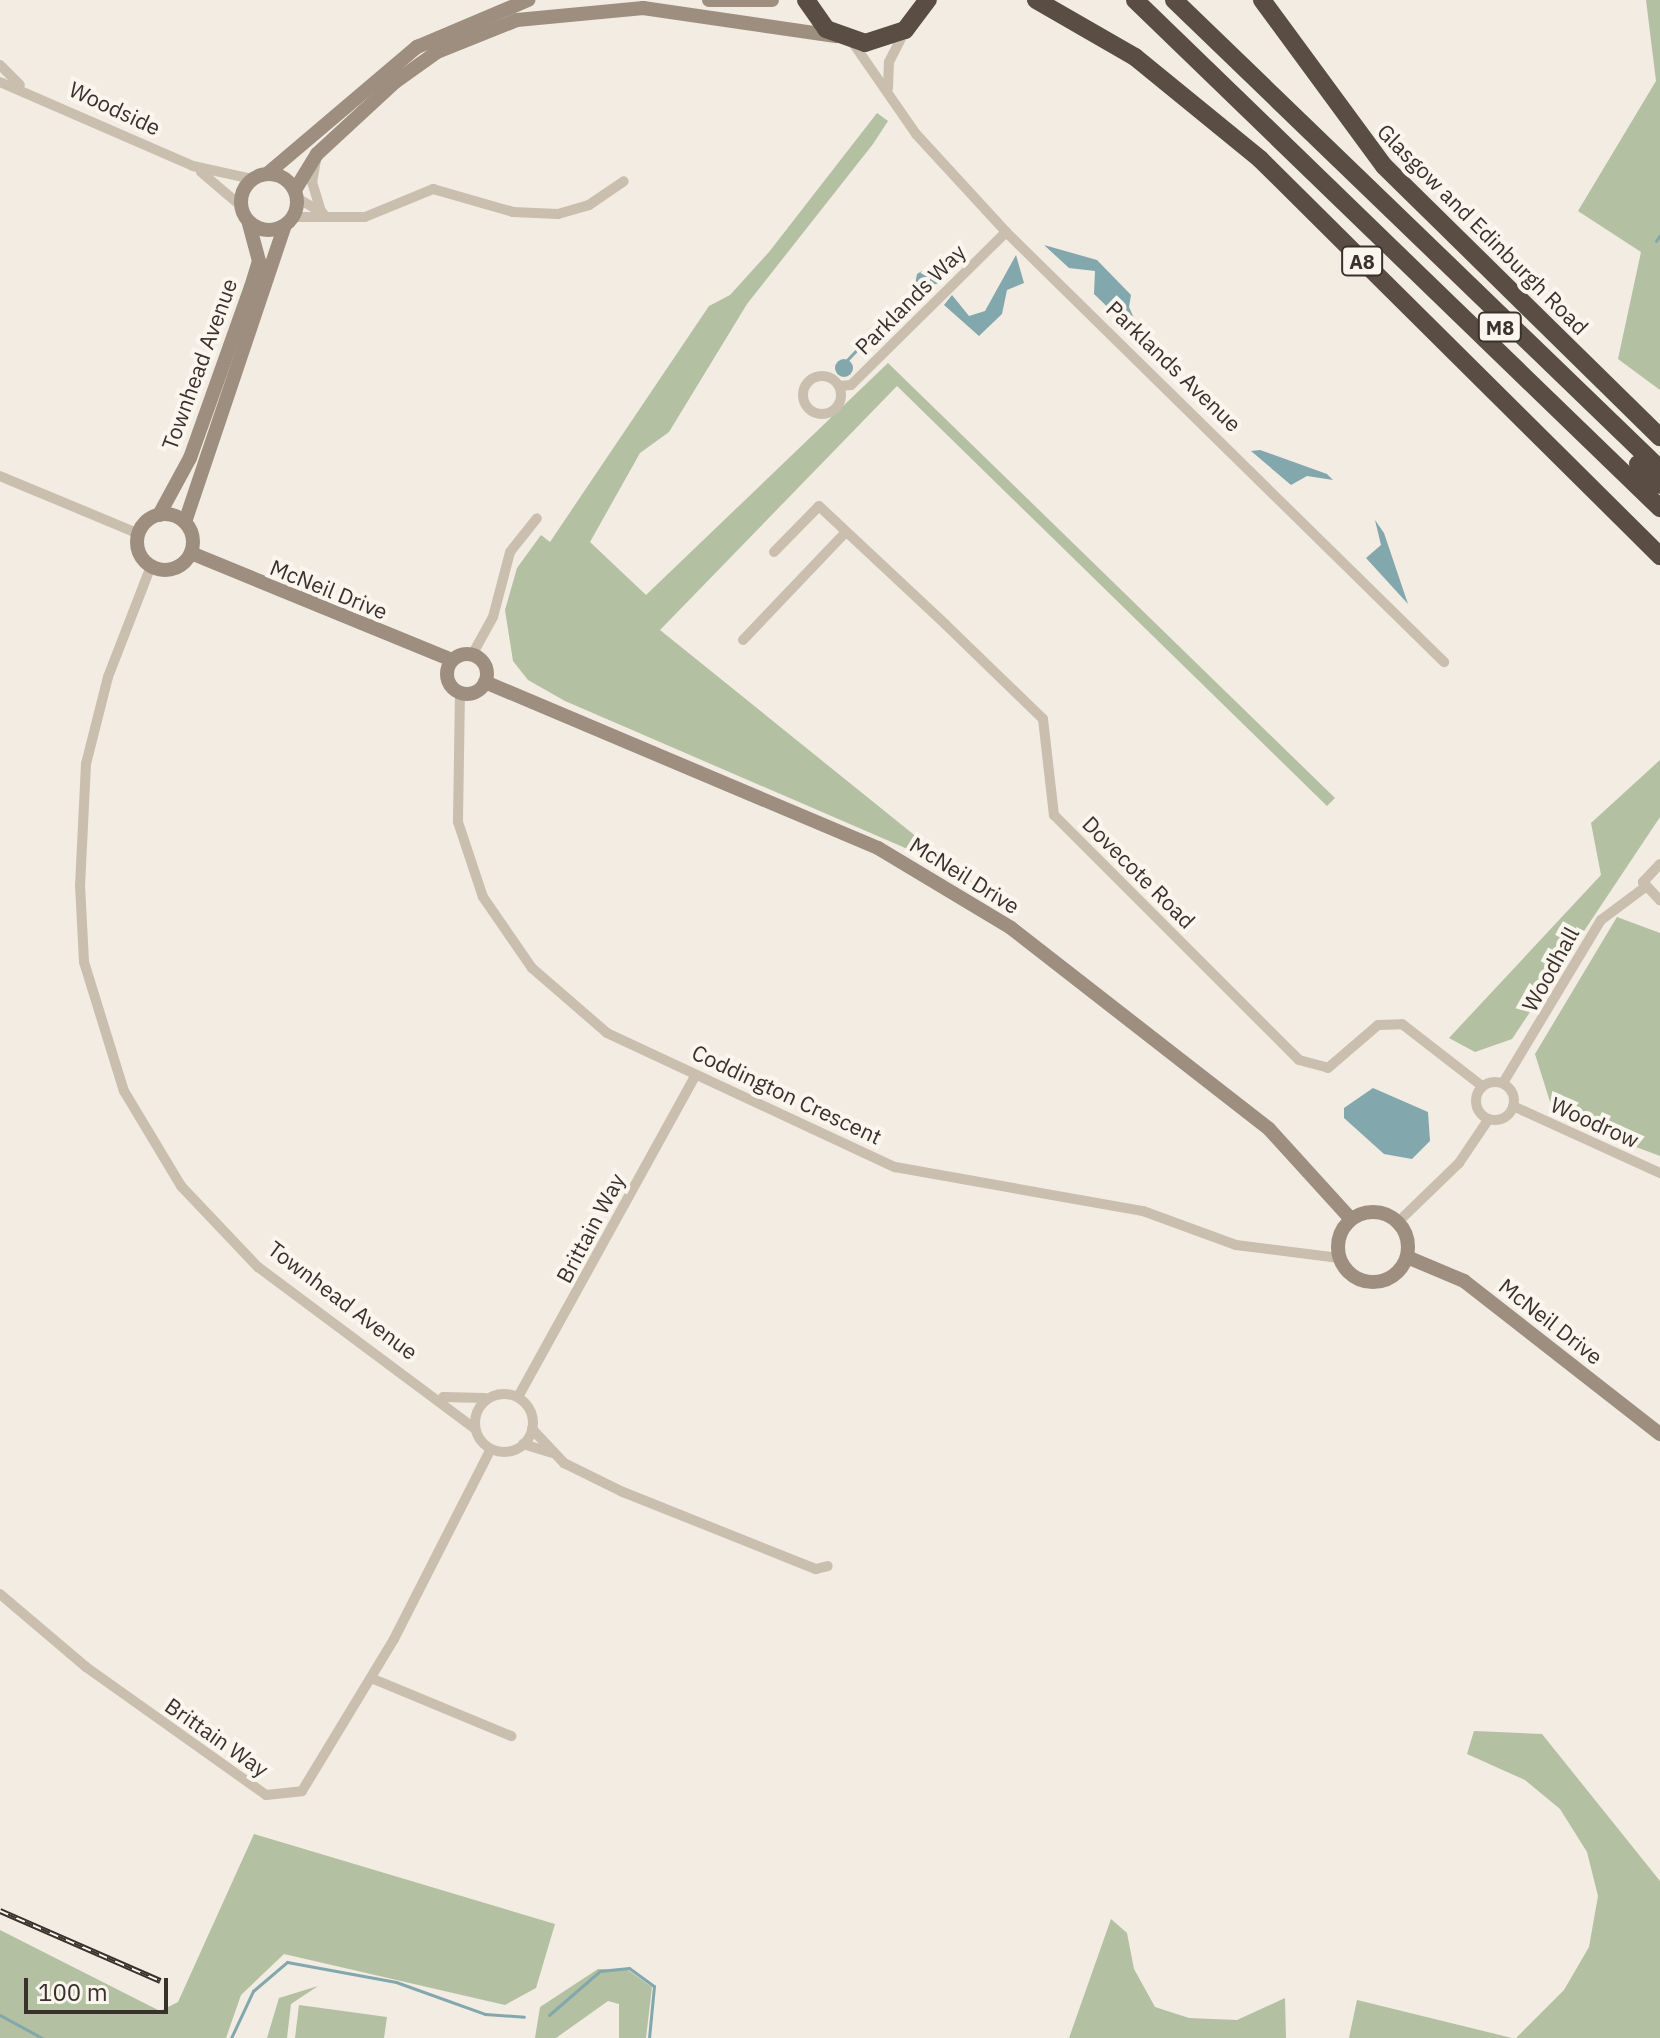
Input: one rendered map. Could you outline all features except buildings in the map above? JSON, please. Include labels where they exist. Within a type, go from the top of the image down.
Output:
[{"type":"highway","points":[[806,0],[844,38],[879,42],[905,30],[928,0]]},
{"type":"highway","name":"A8","points":[[1036,0],[1135,57],[1260,159],[1660,556]]},
{"type":"highway","name":"M8","points":[[1135,0],[1660,508]]},
{"type":"highway","name":"M8","points":[[1174,0],[1660,469]]},
{"type":"highway","name":"Glasgow and Edinburgh Road","points":[[1262,0],[1384,166],[1660,437]]},
{"type":"highway","name":"M8","points":[[1344,165],[1660,485]]},
{"type":"highway","name":"M8","points":[[1447,304],[1660,523]]},
{"type":"street","points":[[528,0],[417,47],[260,176],[241,206],[249,223],[265,231],[289,222],[365,217],[433,189],[513,212],[558,214],[589,205],[624,181]]},
{"type":"street","points":[[709,0],[772,0]]},
{"type":"street","points":[[289,222],[296,194],[317,154],[437,52],[540,14],[643,8],[844,38]]},
{"type":"street","points":[[888,90],[889,62],[905,30]]},
{"type":"street","name":"Parklands Avenue","points":[[844,38],[888,90],[916,134],[1006,232],[1444,662]]},
{"type":"street","name":"Woodside","points":[[0,65],[21,86]]},
{"type":"street","name":"Woodside","points":[[0,82],[21,86],[193,166],[241,206]]},
{"type":"street","points":[[317,154],[312,182],[321,212]]},
{"type":"street","name":"Woodside","points":[[193,166],[260,176]]},
{"type":"street","points":[[260,176],[296,194],[335,220]]},
{"type":"street","name":"Townhead Avenue","points":[[185,522],[289,222]]},
{"type":"street","name":"Townhead Avenue","points":[[159,515],[190,458],[251,287],[259,261],[249,223]]},
{"type":"street","name":"Parklands Way","points":[[839,386],[851,385],[1006,232]]},
{"type":"street","points":[[0,476],[139,534]]},
{"type":"street","name":"Dovecote Road","points":[[774,552],[819,506],[1043,719],[1054,815],[1299,1060],[1328,1068],[1378,1025],[1402,1024],[1482,1086]]},
{"type":"street","points":[[159,515],[185,522],[191,553],[170,570],[151,566],[139,553],[139,534],[159,515]]},
{"type":"street","points":[[452,660],[472,655],[493,617],[510,552],[537,518]]},
{"type":"street","points":[[743,640],[846,532]]},
{"type":"street","name":"McNeil Drive","points":[[191,553],[452,660]]},
{"type":"street","name":"Townhead Avenue","points":[[151,566],[108,677],[86,764],[80,885],[84,962],[124,1091],[181,1186],[258,1267],[437,1395],[475,1429]]},
{"type":"street","points":[[460,692],[485,682],[486,668],[472,655]]},
{"type":"street","name":"Coddington Crescent","points":[[452,660],[447,677],[460,692],[458,822],[489,908],[532,968],[607,1033],[898,1168],[1143,1211],[1236,1245],[1339,1258]]},
{"type":"street","name":"McNeil Drive","points":[[485,682],[878,848],[1011,928],[1269,1129],[1351,1219]]},
{"type":"street","name":"Woodhall","points":[[1503,1083],[1601,920],[1644,888],[1647,871],[1660,864]]},
{"type":"street","points":[[1644,888],[1660,900]]},
{"type":"street","name":"Brittain Way","points":[[518,1397],[695,1076]]},
{"type":"street","points":[[1503,1083],[1513,1106],[1502,1119],[1488,1120],[1475,1102],[1482,1086],[1503,1083]]},
{"type":"street","name":"Woodrow","points":[[1513,1106],[1660,1173]]},
{"type":"street","points":[[1398,1222],[1459,1163],[1488,1120]]},
{"type":"street","points":[[1370,1211],[1398,1222],[1407,1257],[1392,1277],[1369,1282],[1339,1258],[1339,1236],[1351,1219],[1370,1211]]},
{"type":"street","name":"McNeil Drive","points":[[1407,1257],[1464,1281],[1660,1434]]},
{"type":"street","name":"Townhead Avenue","points":[[437,1395],[469,1403],[489,1397]]},
{"type":"street","points":[[523,1444],[532,1429],[531,1413],[518,1397],[489,1397],[475,1429],[491,1449],[523,1444],[552,1453],[674,1514],[816,1569],[828,1566]]},
{"type":"street","points":[[532,1429],[552,1453]]},
{"type":"street","name":"Brittain Way","points":[[0,1594],[86,1667],[274,1796],[312,1782],[371,1678],[491,1449]]},
{"type":"street","points":[[371,1678],[511,1736]]},
{"type":"green space","points":[[1646,0],[1660,0],[1660,390],[1618,359],[1641,252],[1578,211],[1656,81]]},
{"type":"green space","points":[[877,113],[888,121],[873,144],[747,304],[669,432],[640,453],[590,542],[646,595],[888,363],[1335,798],[1327,806],[897,386],[660,630],[980,888],[903,847],[565,701],[528,680],[513,661],[505,610],[517,568],[541,535],[550,542],[709,306],[730,295],[769,252]]},
{"type":"green space","points":[[1660,760],[1660,817],[1512,1039],[1475,1052],[1449,1038],[1601,875],[1591,823]]},
{"type":"green space","points":[[1617,917],[1660,933],[1660,1156],[1567,1121],[1551,1105],[1535,1054]]},
{"type":"green space","points":[[1474,1731],[1542,1734],[1660,1881],[1660,2038],[1516,2038],[1564,1990],[1589,1947],[1598,1896],[1587,1852],[1560,1809],[1525,1780],[1467,1754]]},
{"type":"green space","points":[[254,1834],[555,1924],[536,1988],[505,2005],[284,1954],[241,1995],[226,2038],[0,2038],[0,1930],[160,2011],[178,2002]]},
{"type":"green space","points":[[1111,1919],[1127,1933],[1134,1969],[1155,2007],[1189,2018],[1237,2020],[1285,1998],[1286,2038],[1069,2038]]},
{"type":"green space","points":[[598,1969],[628,1970],[652,1987],[646,2038],[619,2038],[619,2004],[608,2001],[556,2038],[535,2038],[540,2007]]},
{"type":"green space","points":[[318,1986],[291,2004],[287,2038],[267,2038],[279,1998]]},
{"type":"green space","points":[[1357,2000],[1512,2038],[1349,2038]]},
{"type":"green space","points":[[299,2005],[387,2017],[384,2038],[295,2038]]},
{"type":"water","points":[[1044,245],[1097,260],[1131,295],[1129,307],[1145,343],[1094,294],[1095,271],[1069,268]]},
{"type":"water","points":[[1016,255],[1024,283],[1007,290],[1002,314],[979,336],[944,305],[952,295],[969,316],[985,311]]},
{"type":"water","points":[[922,271],[939,283],[914,290],[917,274]]},
{"type":"water","points":[[840,359],[848,359],[853,368],[851,375],[840,377],[835,372],[835,364]]},
{"type":"water","points":[[1260,450],[1327,474],[1333,480],[1307,476],[1291,485],[1251,451]]},
{"type":"water","points":[[1375,520],[1384,533],[1408,604],[1366,558],[1381,545]]},
{"type":"water","points":[[1373,1088],[1428,1112],[1430,1141],[1412,1159],[1384,1154],[1344,1118],[1344,1108]]},
{"type":"waterway","points":[[1656,241],[1660,235]]},
{"type":"waterway","points":[[847,360],[916,288]]},
{"type":"waterway","points":[[231,2038],[253,1991],[287,1962],[396,1982],[485,2014],[524,2017]]},
{"type":"waterway","points":[[549,2015],[600,1971],[629,1968],[654,1986],[649,2038]]},
{"type":"waterway","points":[[0,2015],[42,2038]]},
{"type":"railway","points":[[0,1911],[160,1981]]}]
